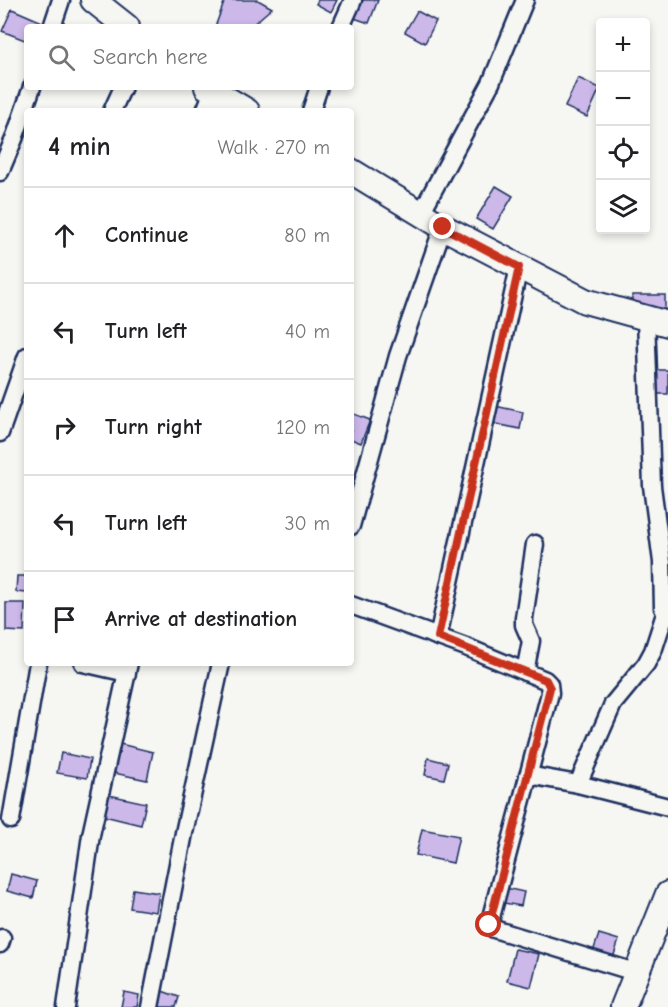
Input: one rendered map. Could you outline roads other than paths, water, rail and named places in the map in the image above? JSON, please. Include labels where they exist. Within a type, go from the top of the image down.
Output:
[{"type":"street","points":[[53,24],[61,0]]},
{"type":"street","points":[[93,0],[124,24]]},
{"type":"street","points":[[342,24],[353,0]]},
{"type":"street","points":[[421,213],[491,83],[525,0]]},
{"type":"street","points":[[25,108],[31,90]]},
{"type":"street","points":[[113,108],[122,90]]},
{"type":"street","points":[[312,108],[318,90]]},
{"type":"street","points":[[208,96],[239,108]]},
{"type":"street","points":[[0,172],[24,110]]},
{"type":"street","points":[[354,173],[443,227],[585,301],[660,322],[652,486],[662,562],[663,608],[666,615],[646,664],[613,704],[578,784]]},
{"type":"street","points":[[354,515],[398,356],[443,227]]},
{"type":"street","points":[[438,637],[519,267]]},
{"type":"street","points":[[0,433],[24,365]]},
{"type":"street","points":[[525,672],[531,641],[524,625],[524,618],[535,544]]},
{"type":"street","points":[[354,605],[546,680],[550,688],[489,925],[494,929],[638,973]]},
{"type":"street","points":[[11,820],[37,666]]},
{"type":"street","points":[[66,1007],[91,835],[128,668],[110,666]]},
{"type":"street","points":[[150,1007],[218,666]]},
{"type":"street","points":[[528,775],[578,784],[668,807]]},
{"type":"street","points":[[623,1007],[668,894]]}]
